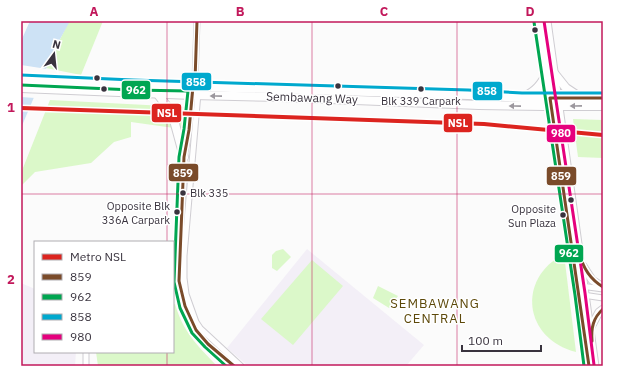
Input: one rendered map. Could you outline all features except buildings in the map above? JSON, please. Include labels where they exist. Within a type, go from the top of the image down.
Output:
[{"type":"main road","points":[[539,21],[550,73],[569,182],[582,264],[582,286]]},
{"type":"main road","points":[[522,98],[534,92],[550,73],[547,21]]},
{"type":"main road","points":[[550,73],[566,88],[581,98]]},
{"type":"main road","name":"Sembawang Way","points":[[21,80],[54,85],[157,93],[479,105],[555,102],[581,98],[603,98]]},
{"type":"main road","name":"Sembawang Way","points":[[21,88],[54,85],[195,84],[468,95],[522,98],[603,106]]},
{"type":"main road","points":[[157,93],[172,113],[184,157]]},
{"type":"main road","points":[[468,95],[477,99],[480,102],[479,105]]},
{"type":"main road","points":[[555,102],[582,286],[589,366]]},
{"type":"main road","points":[[582,264],[592,280],[603,288]]},
{"type":"main road","points":[[583,295],[591,329],[595,366]]},
{"type":"main road","points":[[591,329],[598,312],[603,309]]},
{"type":"street","points":[[197,21],[195,95],[184,256],[186,294],[192,312],[200,328],[241,366]]},
{"type":"street","points":[[195,95],[184,157],[179,281],[189,318],[197,331],[234,366]]},
{"type":"street","points":[[582,286],[603,288]]},
{"type":"street","points":[[583,295],[603,298]]},
{"type":"street","points":[[86,353],[86,366]]},
{"type":"shaded area","points":[[307,249],[424,345],[406,366],[248,366],[227,348]]},
{"type":"shaded area","points":[[21,283],[34,289],[34,353],[76,353],[75,366],[21,366]]},
{"type":"green space","points":[[69,21],[103,21],[81,75],[46,68]]},
{"type":"green space","points":[[50,100],[185,107],[183,144],[174,128],[131,122],[131,137],[114,142],[91,163],[35,172],[21,186],[21,173]]},
{"type":"green space","points":[[573,119],[603,120],[603,158],[578,157]]},
{"type":"green space","points":[[283,249],[291,257],[277,271],[272,268],[272,255],[276,251]]},
{"type":"green space","points":[[564,254],[576,352],[559,345],[545,335],[537,322],[532,308],[533,293],[538,278],[549,265]]},
{"type":"green space","points":[[312,260],[343,286],[293,345],[261,319]]},
{"type":"green space","points":[[378,286],[398,296],[389,308],[373,298]]},
{"type":"green space","points":[[174,304],[182,323],[191,338],[216,365],[215,366],[98,366],[96,353],[174,353]]},
{"type":"water","points":[[30,21],[70,21],[54,50],[21,128],[21,41]]},
{"type":"pier","points":[[21,65],[47,69],[35,98],[21,97]]},
{"type":"metro line","name":"NSL","points":[[21,108],[484,124],[603,135]]},
{"type":"transit line","name":"859","points":[[197,21],[195,81],[193,86],[189,130],[184,157],[179,281],[185,306],[196,330],[208,344],[234,366]]},
{"type":"transit line","name":"980","points":[[544,21],[585,293],[594,365]]},
{"type":"transit line","name":"962","points":[[534,22],[575,295],[584,366]]},
{"type":"transit line","name":"858","points":[[21,75],[522,93],[603,93]]},
{"type":"transit line","name":"962","points":[[21,85],[188,91],[179,157],[174,282],[180,308],[192,333],[226,366]]},
{"type":"transit line","name":"859","points":[[589,366],[550,98],[603,98]]},
{"type":"transit line","name":"859","points":[[580,254],[588,273],[594,281],[603,287]]},
{"type":"transit line","name":"859","points":[[592,341],[593,324],[603,309]]},
{"type":"place","name":"Blk 339 Carpark","points":[[421,89]]},
{"type":"place","name":"Blk 335","points":[[183,193]]},
{"type":"place","name":"Opposite Blk 336A Carpark","points":[[177,212]]},
{"type":"place","name":"Opposite Sun Plaza","points":[[563,215]]},
{"type":"district","name":"SEMBAWANG CENTRAL","points":[[435,310]]}]
